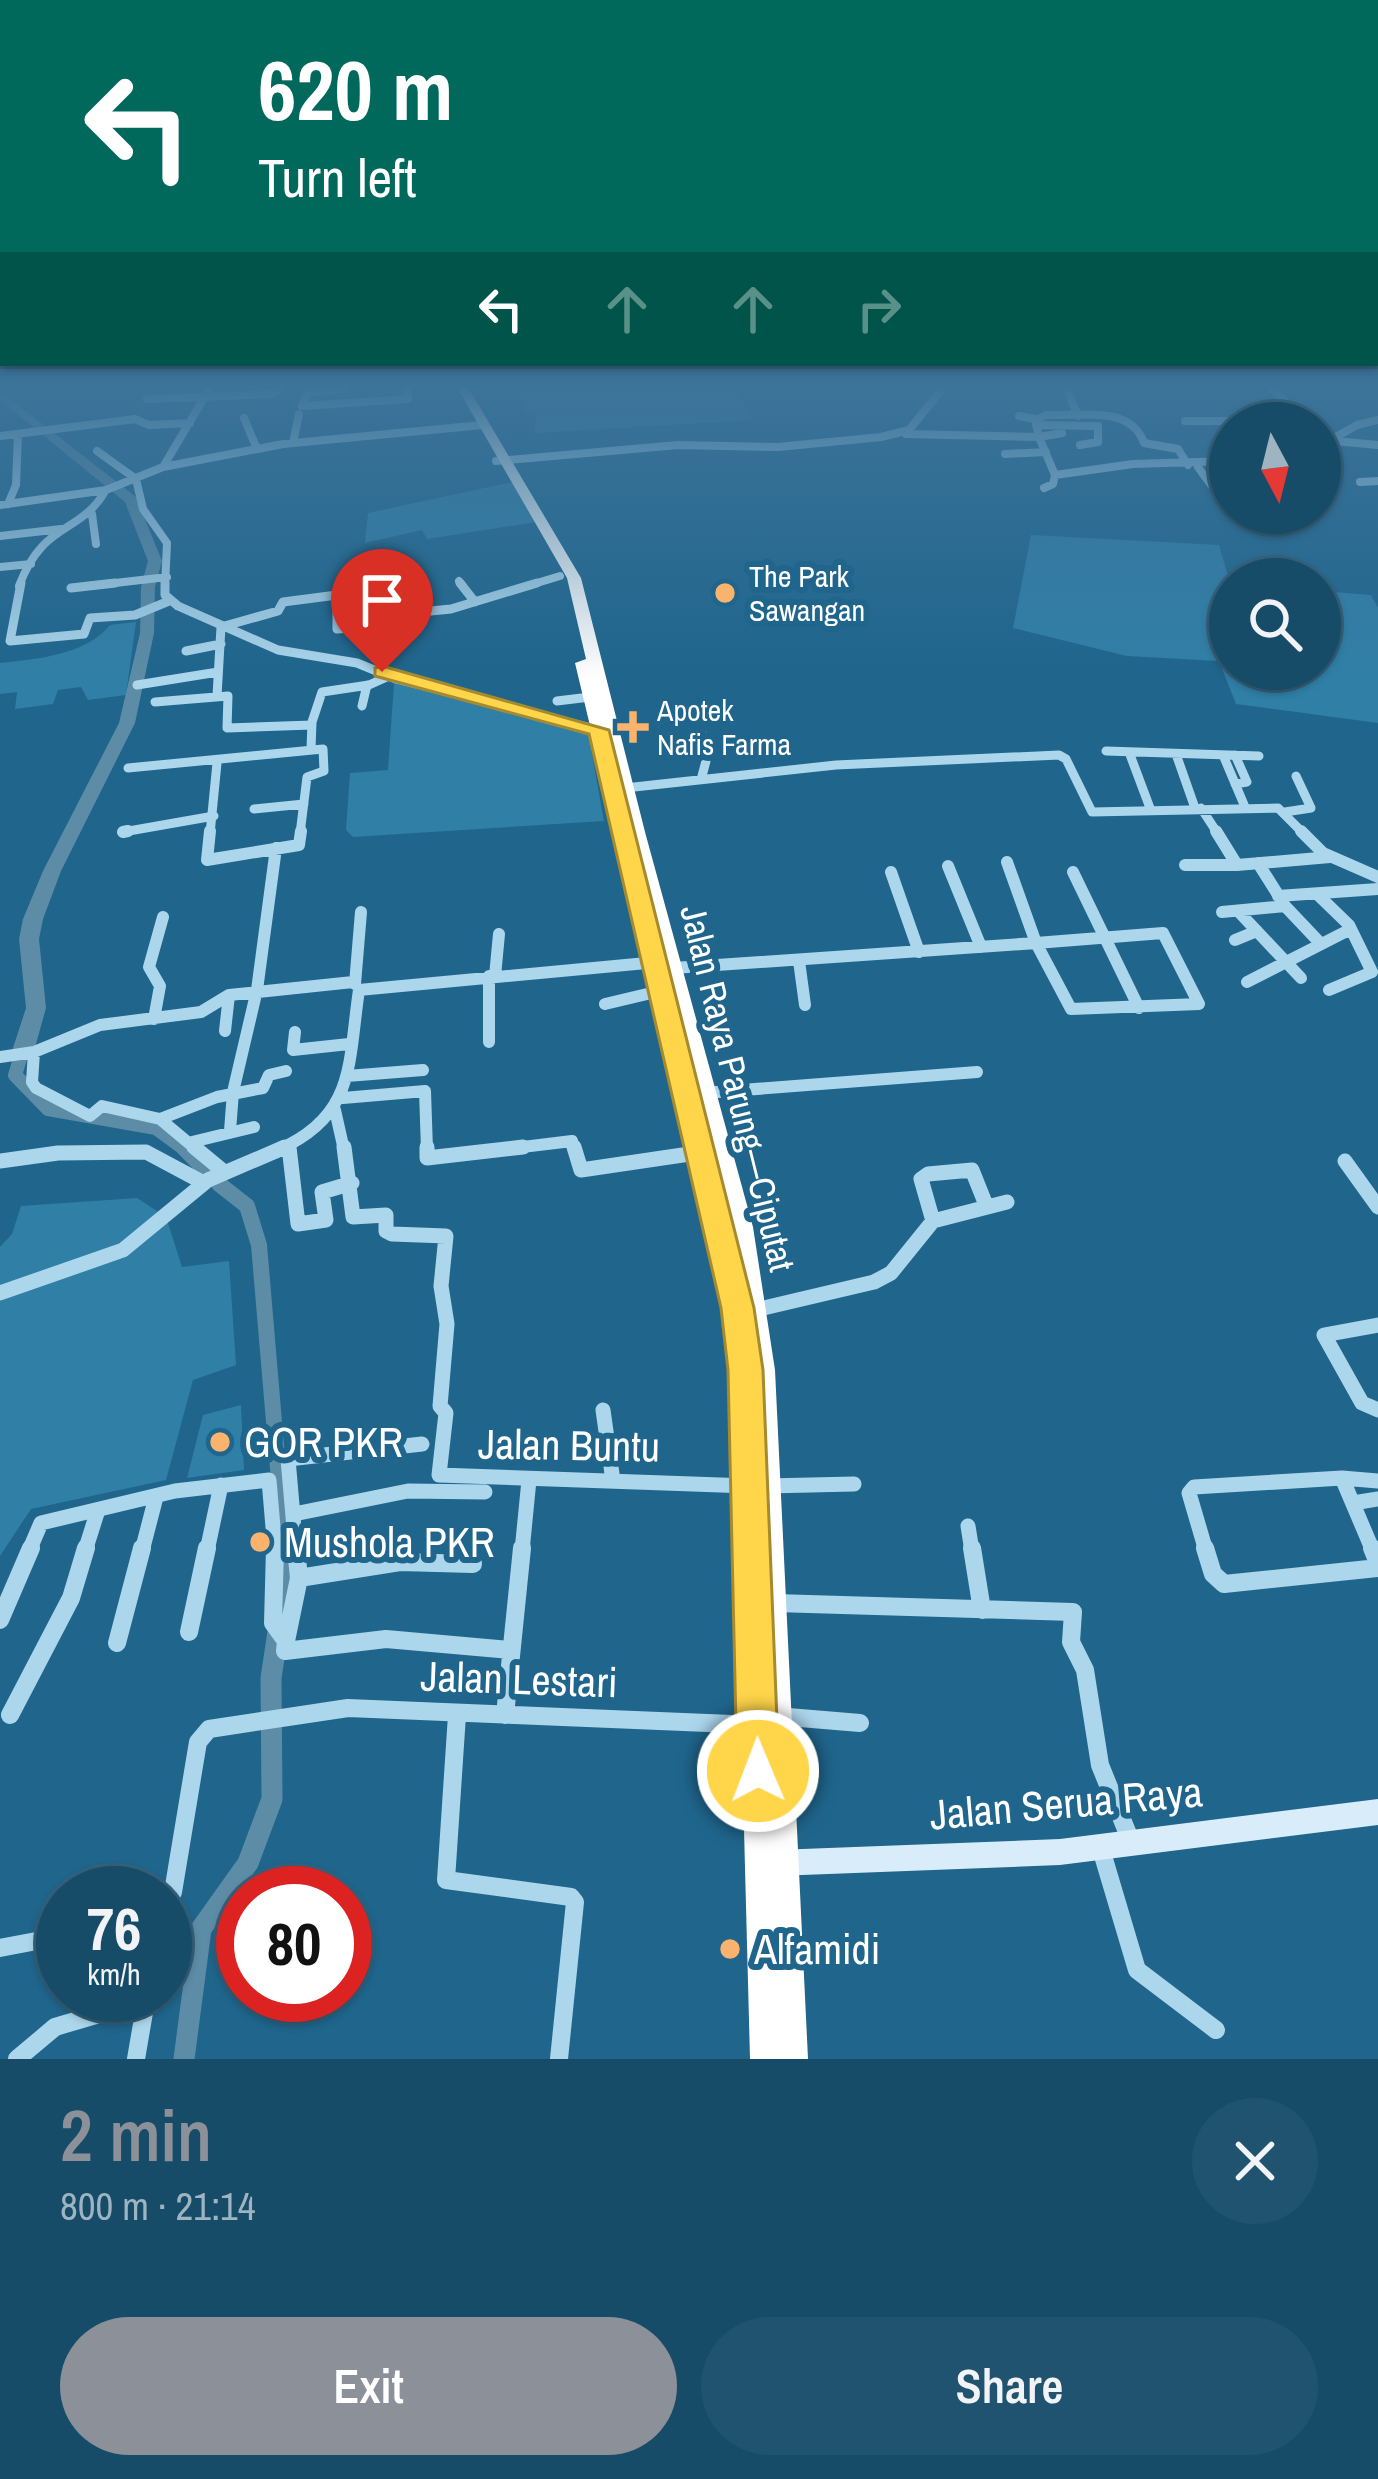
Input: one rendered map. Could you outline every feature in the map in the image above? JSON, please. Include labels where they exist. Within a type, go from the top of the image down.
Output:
[{"type":"highway","name":"Jalan Raya Parung—Ciputat","points":[[516,485],[574,578],[592,669],[590,697],[653,919],[741,1336],[747,1486],[766,1720],[768,2059]]},
{"type":"highway","name":"Jalan Raya Parung—Ciputat","points":[[551,542],[625,788],[630,832]]},
{"type":"highway","name":"Jalan Raya Parung—Ciputat","points":[[664,970],[741,1226],[755,1310],[747,1486],[774,1604],[766,1720]]},
{"type":"highway","name":"Jalan Raya Parung—Ciputat","points":[[770,1863],[790,2059]]},
{"type":"main road","name":"Jalan Serua Raya","points":[[770,1863],[1101,1848],[1378,1812]]},
{"type":"street","points":[[0,487],[15,485]]},
{"type":"street","points":[[4,504],[16,485]]},
{"type":"street","points":[[4,504],[121,485]]},
{"type":"street","points":[[137,485],[143,509],[167,543],[162,578],[169,601],[278,650],[357,663],[389,676],[599,730]]},
{"type":"street","points":[[1044,488],[1052,485]]},
{"type":"street","points":[[14,644],[6,629],[6,611],[36,550],[72,519],[92,514],[111,489]]},
{"type":"street","points":[[18,519],[22,502]]},
{"type":"street","points":[[92,514],[96,544]]},
{"type":"street","points":[[0,536],[62,529]]},
{"type":"street","points":[[0,567],[31,564]]},
{"type":"street","points":[[221,627],[280,610],[283,602],[340,596],[338,629],[372,627],[380,616],[475,602],[560,576]]},
{"type":"street","points":[[71,588],[162,578]]},
{"type":"street","points":[[458,581],[475,602]]},
{"type":"street","points":[[0,649],[84,634],[89,619],[132,616],[169,601]]},
{"type":"street","points":[[217,696],[221,627]]},
{"type":"street","points":[[186,651],[221,644]]},
{"type":"street","points":[[136,685],[218,672]]},
{"type":"street","points":[[311,748],[312,725],[324,691],[368,685],[389,676]]},
{"type":"street","points":[[362,706],[368,685]]},
{"type":"street","points":[[155,701],[229,697],[227,728],[312,725]]},
{"type":"street","points":[[557,700],[590,697]]},
{"type":"street","points":[[702,734],[706,765],[702,776]]},
{"type":"street","points":[[128,768],[324,750],[325,770],[307,776],[299,845],[242,853],[236,860],[207,861],[217,763]]},
{"type":"street","points":[[1106,751],[1259,756]]},
{"type":"street","points":[[1129,752],[1150,808]]},
{"type":"street","points":[[1176,754],[1198,808],[1237,865]]},
{"type":"street","points":[[625,788],[836,765],[1059,755],[1066,759],[1091,812],[1245,807],[1285,812],[1311,808],[1296,776]]},
{"type":"street","points":[[1229,755],[1245,807]]},
{"type":"street","points":[[254,809],[304,804]]},
{"type":"street","points":[[1285,812],[1330,857],[1378,877]]},
{"type":"street","points":[[123,832],[214,816]]},
{"type":"street","points":[[230,1131],[276,848]]},
{"type":"street","points":[[1185,865],[1330,857]]},
{"type":"street","points":[[0,1058],[34,1052],[100,1025],[205,1011],[229,995],[256,992],[664,970],[774,958],[799,961],[1039,943],[1163,933],[1199,1004],[1070,1009],[1039,943],[1007,862]]},
{"type":"street","points":[[1258,863],[1281,901],[1321,944]]},
{"type":"street","points":[[948,866],[981,947]]},
{"type":"street","points":[[891,872],[919,952]]},
{"type":"street","points":[[1072,872],[1139,1008]]},
{"type":"street","points":[[1222,912],[1317,894],[1378,889]]},
{"type":"street","points":[[1360,892],[1378,907]]},
{"type":"street","points":[[1317,894],[1351,929],[1372,972],[1329,990]]},
{"type":"street","points":[[1238,911],[1301,978]]},
{"type":"street","points":[[290,1145],[298,1224],[326,1220],[322,1192],[352,1183],[339,1104],[350,1044],[361,912]]},
{"type":"street","points":[[154,1019],[159,982],[149,968],[163,917]]},
{"type":"street","points":[[1246,982],[1351,929]]},
{"type":"street","points":[[1235,940],[1257,931]]},
{"type":"street","points":[[489,1042],[499,934]]},
{"type":"street","points":[[799,961],[805,1005]]},
{"type":"street","points":[[605,1004],[664,970]]},
{"type":"street","points":[[225,1031],[229,995]]},
{"type":"street","points":[[295,1032],[293,1050],[350,1044]]},
{"type":"street","points":[[34,1052],[36,1088],[94,1111],[160,1119],[233,1092],[263,1088],[269,1075],[286,1071]]},
{"type":"street","points":[[346,1076],[423,1070]]},
{"type":"street","points":[[704,1093],[977,1072]]},
{"type":"street","points":[[0,1293],[123,1250],[204,1183],[290,1145],[339,1104],[425,1091],[428,1159],[572,1141],[581,1170],[703,1152]]},
{"type":"street","points":[[160,1119],[223,1171]]},
{"type":"street","points":[[192,1142],[254,1127]]},
{"type":"street","points":[[0,1161],[146,1152],[204,1183]]},
{"type":"street","points":[[1345,1160],[1375,1198]]},
{"type":"street","points":[[932,1221],[925,1202],[924,1175],[969,1169],[986,1205]]},
{"type":"street","name":"Jalan Buntu","points":[[352,1183],[355,1218],[386,1216],[386,1231],[392,1234],[446,1236],[441,1286],[447,1324],[440,1406],[446,1413],[440,1474],[747,1486],[854,1484]]},
{"type":"street","points":[[755,1310],[874,1282],[891,1273],[932,1221],[1007,1202]]},
{"type":"street","points":[[1378,1325],[1324,1335],[1362,1403],[1378,1410]]},
{"type":"street","points":[[603,1410],[613,1481]]},
{"type":"street","points":[[422,1444],[288,1459],[299,1578],[285,1651],[386,1640],[511,1650]]},
{"type":"street","points":[[1342,1478],[1378,1566],[1220,1582],[1190,1489],[1342,1478],[1378,1481]]},
{"type":"street","points":[[0,1620],[41,1523],[156,1497],[269,1480],[278,1569],[273,1623],[286,1641]]},
{"type":"street","points":[[505,1715],[529,1480]]},
{"type":"street","points":[[189,1632],[220,1485]]},
{"type":"street","points":[[294,1514],[408,1491],[484,1492]]},
{"type":"street","points":[[118,1643],[156,1497]]},
{"type":"street","points":[[1353,1503],[1378,1499]]},
{"type":"street","points":[[10,1715],[71,1598],[98,1510]]},
{"type":"street","points":[[968,1526],[982,1610]]},
{"type":"street","points":[[299,1578],[400,1562],[472,1564]]},
{"type":"street","points":[[774,1604],[1073,1612],[1071,1642],[1085,1670],[1100,1766],[1132,1844]]},
{"type":"street","name":"Jalan Lestari","points":[[178,1866],[201,1735],[256,1719],[348,1708],[457,1715],[860,1723]]},
{"type":"street","points":[[457,1715],[446,1880],[571,1897],[575,1902],[561,2007],[560,2059]]},
{"type":"street","points":[[1101,1848],[1137,1970],[1216,2030]]},
{"type":"street","points":[[0,1948],[36,1941]]},
{"type":"street","points":[[17,2059],[55,2027],[70,2022]]},
{"type":"street","points":[[136,2059],[143,2022]]},
{"type":"shaded area","points":[[498,485],[520,485],[543,521],[427,539],[422,530],[365,543],[368,513]]},
{"type":"shaded area","points":[[1031,535],[1219,545],[1223,558],[1209,558],[1209,660],[1127,656],[1013,628]]},
{"type":"shaded area","points":[[1341,593],[1371,595],[1378,608],[1378,723],[1236,704],[1230,690],[1341,690]]},
{"type":"shaded area","points":[[136,622],[126,695],[88,700],[81,687],[58,690],[53,704],[15,709],[17,692],[0,694],[0,663],[60,654],[88,643],[110,625]]},
{"type":"shaded area","points":[[394,683],[588,732],[604,821],[353,837],[346,830],[350,773],[388,770]]},
{"type":"shaded area","points":[[137,1198],[166,1217],[182,1267],[229,1261],[236,1365],[193,1380],[166,1480],[31,1509],[0,1556],[0,1247],[12,1234],[21,1206]]},
{"type":"shaded area","name":"GOR PKR","points":[[241,1405],[244,1470],[187,1478],[203,1415]]},
{"type":"waterway","points":[[23,1051],[36,1008],[29,939],[33,919],[52,871],[127,723],[147,633],[148,587],[155,561],[131,500],[113,485]]},
{"type":"waterway","points":[[20,1059],[15,1075],[48,1109],[156,1128],[186,1150]]},
{"type":"waterway","points":[[186,1150],[210,1175]]},
{"type":"waterway","points":[[219,1184],[247,1206],[259,1245],[285,1551]]},
{"type":"waterway","points":[[184,2059],[201,1929],[248,1863],[272,1799],[271,1678],[287,1572],[285,1548]]},
{"type":"place","name":"The Park Sawangan","points":[[725,593]]},
{"type":"place","name":"Apotek Nafis Farma","points":[[633,727]]},
{"type":"place","name":"GOR PKR","points":[[220,1442]]},
{"type":"place","name":"Mushola PKR","points":[[260,1542]]},
{"type":"place","name":"Alfamidi","points":[[730,1949]]},
{"type":"route","points":[[382,672],[599,730],[737,1308],[746,1370],[758,1771]]}]
